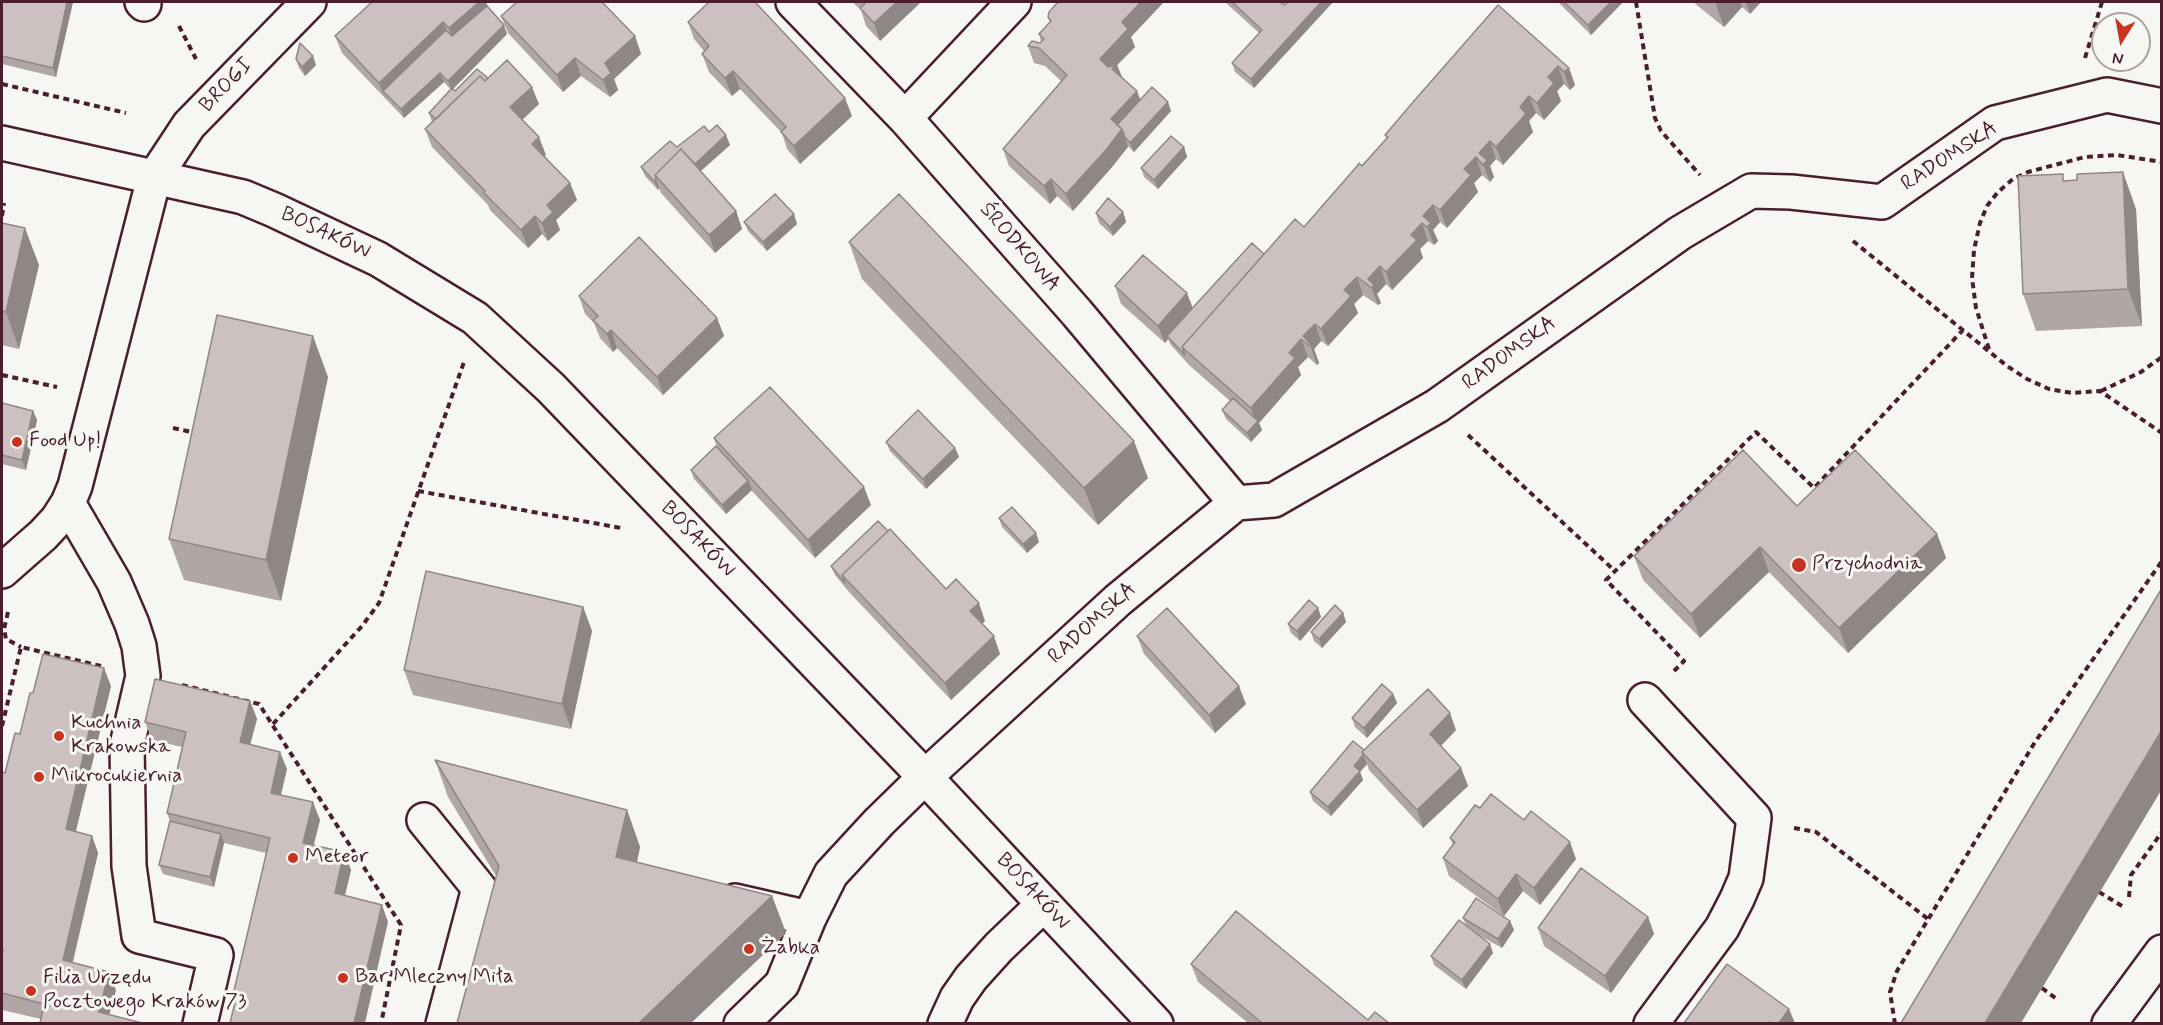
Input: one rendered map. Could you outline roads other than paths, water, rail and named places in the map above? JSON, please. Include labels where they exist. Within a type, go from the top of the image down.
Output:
[{"type":"street","name":"BROGI","points":[[2,571],[43,535],[68,503],[81,467],[154,178],[189,125],[309,2]]},
{"type":"street","name":"ŚRODKOWA","points":[[793,2],[905,118],[1077,314],[1236,503]]},
{"type":"street","points":[[905,118],[1014,2]]},
{"type":"street","name":"RADOMSKA","points":[[741,1023],[782,984],[809,918],[831,874],[879,822],[924,777],[1118,600],[1236,503],[1274,500],[1437,406],[1680,232],[1751,191],[1791,192],[1882,202],[1995,123],[2107,94],[2162,106]]},
{"type":"street","name":"BOSAKÓW","points":[[2,143],[243,197],[378,259],[475,318],[551,388],[1156,1023]]},
{"type":"street","points":[[68,503],[118,592],[139,646],[143,675],[128,746],[129,866],[139,936],[216,954],[200,1023]]},
{"type":"street","points":[[1645,700],[1754,818],[1746,878],[1722,928],[1652,1023]]},
{"type":"street","points":[[424,820],[479,888],[443,1023]]},
{"type":"street","points":[[711,895],[809,918]]},
{"type":"street","points":[[945,1023],[957,998],[971,978],[999,947],[1044,904]]},
{"type":"street","points":[[2109,1023],[2162,952]]},
{"type":"place","name":"Food Up!","points":[[17,442]]},
{"type":"place","name":"Przychodnia","points":[[1799,565]]},
{"type":"place","name":"Kuchnia Krakowska","points":[[59,736]]},
{"type":"place","name":"Mikrocukiernia","points":[[39,777]]},
{"type":"place","name":"Meteor","points":[[293,858]]},
{"type":"place","name":"Żabka","points":[[749,949]]},
{"type":"place","name":"Bar Mleczny Miła","points":[[343,978]]},
{"type":"place","name":"Filia Urzędu Pocztowego Kraków 73","points":[[31,991]]}]
